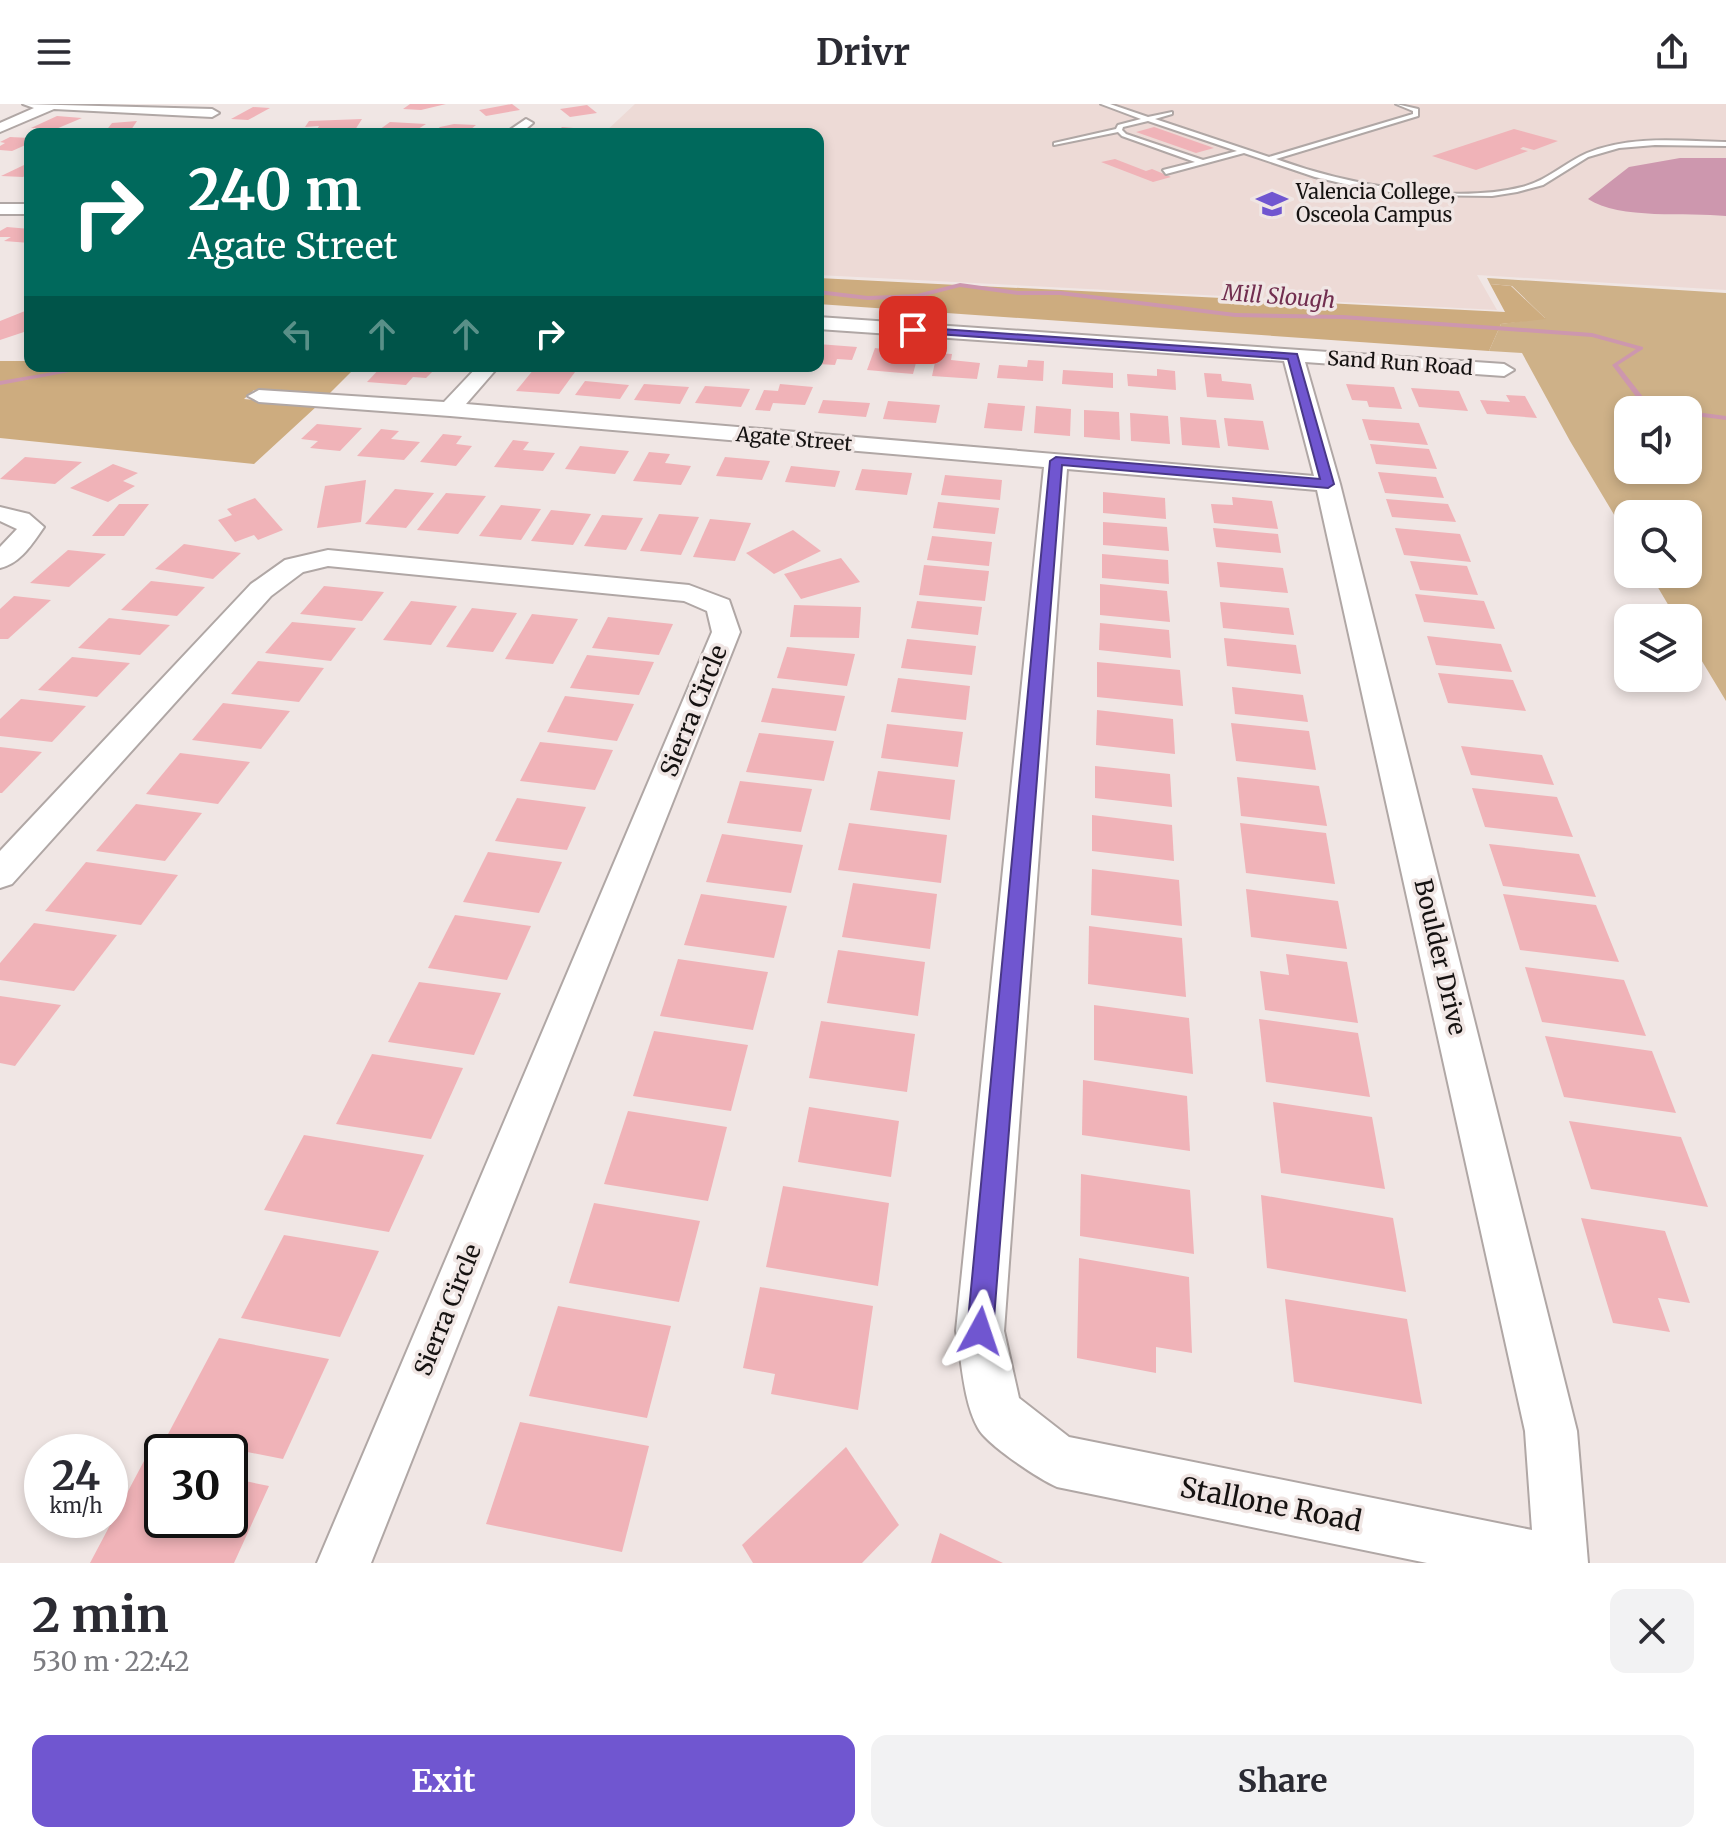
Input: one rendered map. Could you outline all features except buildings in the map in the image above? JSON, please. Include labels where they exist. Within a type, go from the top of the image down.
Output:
[{"type":"street","points":[[30,104],[212,113]]},
{"type":"street","points":[[182,128],[230,104]]},
{"type":"street","points":[[0,128],[52,105]]},
{"type":"street","points":[[519,128],[526,123]]},
{"type":"street","points":[[0,209],[24,207]]},
{"type":"street","name":"Sand Run Road","points":[[824,323],[1504,370]]},
{"type":"street","name":"Boulder Drive","points":[[1293,356],[1328,484],[1551,1431],[1561,1563]]},
{"type":"street","points":[[450,409],[484,372]]},
{"type":"street","name":"Agate Street","points":[[259,396],[450,409],[1328,484]]},
{"type":"street","name":"Stallone Road","points":[[1056,461],[980,1331],[997,1413],[1057,1461],[1561,1563]]},
{"type":"street","points":[[0,514],[20,519],[31,527],[18,546],[0,560]]},
{"type":"street","name":"Sierra Circle","points":[[0,874],[261,590],[294,566],[328,558],[689,593],[719,606],[726,632],[344,1563]]},
{"type":"lane","points":[[1104,104],[1343,184],[1377,191],[1484,194],[1533,187],[1588,155],[1607,149],[1648,144],[1726,144]]},
{"type":"lane","points":[[1269,159],[1416,115],[1416,110],[1399,104]]},
{"type":"lane","points":[[1056,144],[1119,130],[1128,123],[1170,113]]},
{"type":"lane","points":[[1119,130],[1124,135],[1202,162]]},
{"type":"lane","points":[[1166,172],[1244,151]]},
{"type":"shaded area","name":"Valencia College, Osceola Campus","points":[[635,104],[1726,104],[1726,290],[1477,275],[1497,310],[824,275],[824,128],[609,128]]},
{"type":"shaded area","points":[[1680,158],[1726,158],[1726,216],[1635,213],[1601,206],[1588,199],[1629,167]]},
{"type":"shaded area","points":[[824,278],[1505,312],[1490,284],[1511,286],[1546,319],[1501,324],[1489,351],[824,304]]},
{"type":"shaded area","points":[[1487,278],[1726,293],[1726,701],[1702,661],[1702,604],[1668,604],[1658,588],[1702,588],[1702,500],[1614,500],[1614,515],[1522,353],[1489,351],[1501,324],[1545,318],[1512,286],[1490,284]]},
{"type":"shaded area","points":[[0,361],[24,361],[24,372],[351,372],[328,395],[254,390],[244,399],[317,406],[254,464],[0,438]]},
{"type":"waterway","name":"Mill Slough","points":[[824,293],[868,298],[917,296],[960,285],[1018,293],[1060,293],[1235,315],[1343,317],[1592,335],[1641,348],[1615,365],[1639,396]]},
{"type":"waterway","name":"Mill Slough","points":[[0,383],[64,372]]},
{"type":"waterway","name":"Mill Slough","points":[[1702,415],[1726,418]]},
{"type":"place","name":"Valencia College, Osceola Campus","points":[[1272,204]]},
{"type":"route","points":[[913,330],[1293,356],[1328,484],[1056,461],[980,1331]]}]
